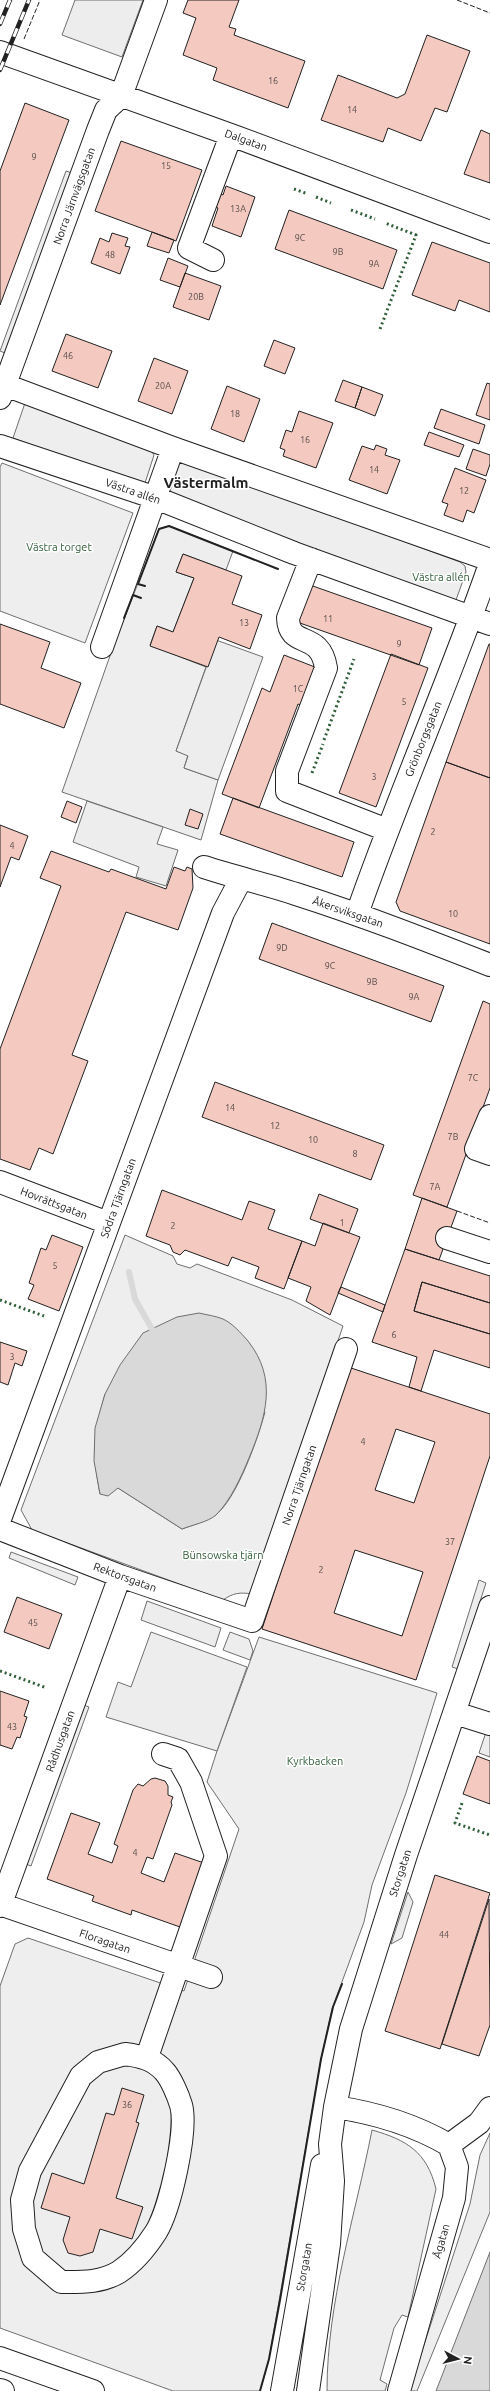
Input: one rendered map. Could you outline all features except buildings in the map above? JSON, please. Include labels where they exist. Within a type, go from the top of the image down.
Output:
[{"type":"street","name":"Norra Järnvägsgatan","points":[[3,392],[98,130],[106,110],[121,96],[156,0]]},
{"type":"street","name":"Dalgatan","points":[[0,52],[231,134],[490,232]]},
{"type":"street","points":[[213,260],[190,248],[231,134]]},
{"type":"street","points":[[3,392],[173,448],[490,560]]},
{"type":"street","name":"Västra allén","points":[[0,446],[156,498],[310,559],[481,620]]},
{"type":"street","points":[[102,647],[173,448]]},
{"type":"street","points":[[310,559],[288,618],[288,628],[291,634],[315,644],[324,655],[326,668],[287,771],[287,791],[387,830]]},
{"type":"street","name":"Grönborgsgatan","points":[[357,914],[387,830],[481,620],[490,564]]},
{"type":"street","name":"Åkersviksgatan","points":[[204,867],[241,879],[259,882],[357,914],[490,965]]},
{"type":"street","name":"Södra Tjärngatan","points":[[0,1519],[223,913],[241,879]]},
{"type":"street","points":[[490,1116],[476,1149],[490,1154]]},
{"type":"street","name":"Hovrättsgatan","points":[[0,1182],[108,1223]]},
{"type":"street","points":[[447,1238],[490,1252]]},
{"type":"street","name":"Norra Tjärngatan","points":[[252,1621],[346,1349]]},
{"type":"street","name":"Rektorsgatan","points":[[0,1529],[120,1576],[252,1621]]},
{"type":"street","name":"Rådhusgatan","points":[[0,1904],[120,1576]]},
{"type":"street","name":"Storgatan","points":[[308,2391],[329,2244],[333,2180],[330,2144],[335,2106],[351,2029],[406,1855],[490,1607]]},
{"type":"street","points":[[455,1713],[490,1724]]},
{"type":"street","points":[[147,2057],[216,1856],[191,1782],[178,1759],[163,1754]]},
{"type":"street","name":"Floragatan","points":[[0,1904],[211,1977]]},
{"type":"street","points":[[125,2054],[147,2057],[166,2072],[181,2105],[177,2169],[169,2200],[157,2231],[138,2256],[119,2272],[98,2281],[61,2282],[33,2258],[24,2230],[22,2200],[30,2171],[81,2076],[98,2062],[125,2054]]},
{"type":"street","points":[[335,2106],[378,2115],[423,2130],[449,2145],[479,2123],[490,2108]]},
{"type":"street","name":"Storgatan","points":[[282,2391],[323,2158],[330,2144]]},
{"type":"street","name":"Ågatan","points":[[399,2391],[454,2198],[457,2167],[449,2145]]},
{"type":"street","points":[[0,2358],[93,2391]]},
{"type":"green space","points":[[25,403],[150,449],[154,455],[145,483],[136,485],[13,438]]},
{"type":"green space","name":"Västra allén","points":[[185,461],[460,562],[465,566],[466,572],[456,600],[175,499],[169,490],[177,465]]},
{"type":"green space","name":"Västra torget","points":[[2,463],[133,513],[85,643],[0,611],[0,467]]},
{"type":"green space","points":[[169,526],[233,551],[226,570],[183,554],[176,572],[194,578],[173,632],[157,626],[150,645],[206,667],[176,751],[188,755],[184,768],[218,780],[201,840],[62,792],[111,653],[159,529]]},
{"type":"green space","name":"Bünsowska tjärn","points":[[125,1235],[173,1256],[177,1264],[190,1268],[197,1264],[292,1300],[343,1326],[252,1594],[237,1594],[223,1600],[32,1530],[21,1510]],"holes":[[[105,1394],[265,1412],[252,1453],[238,1484],[222,1509],[214,1516],[203,1522],[182,1529],[118,1488],[100,1494],[95,1444],[98,1421]]]},
{"type":"green space","name":"Kyrkbacken","points":[[259,1637],[437,1693],[406,1793],[372,1885],[364,1922],[332,2009],[321,2059],[269,2359],[260,2391],[173,2391],[0,2328],[0,1986],[15,1944],[28,1938],[184,1991],[239,1829],[207,1782]]},
{"type":"green space","points":[[372,2130],[396,2138],[414,2149],[427,2166],[436,2189],[408,2317],[402,2315],[394,2328],[380,2380],[387,2384],[385,2391],[327,2391],[328,2358],[337,2292]]},
{"type":"green space","points":[[490,2133],[490,2212],[417,2391],[409,2391],[470,2204],[480,2155]]},
{"type":"shaded area","points":[[75,0],[143,0],[122,57],[62,35]]},
{"type":"shaded area","points":[[66,171],[72,173],[5,353],[0,351]]},
{"type":"shaded area","points":[[216,640],[263,657],[218,780],[184,768],[188,756],[176,751]]},
{"type":"shaded area","points":[[87,801],[163,827],[157,844],[178,850],[166,886],[136,877],[139,867],[73,842]]},
{"type":"shaded area","name":"Bünsowska tjärn","points":[[199,1313],[217,1317],[230,1323],[248,1341],[257,1355],[263,1370],[266,1384],[266,1398],[264,1413],[255,1443],[243,1473],[231,1495],[216,1515],[182,1529],[118,1488],[108,1496],[100,1494],[94,1461],[95,1428],[105,1394],[120,1365],[143,1333],[177,1317]]},
{"type":"shaded area","points":[[11,1552],[78,1577],[75,1585],[9,1558]]},
{"type":"shaded area","points":[[479,1580],[486,1583],[458,1669],[452,1667]]},
{"type":"shaded area","points":[[147,1601],[221,1628],[215,1647],[141,1620]]},
{"type":"shaded area","points":[[151,1632],[247,1667],[217,1751],[106,1717],[118,1682],[131,1687]]},
{"type":"shaded area","points":[[230,1632],[249,1639],[253,1651],[250,1660],[223,1650]]},
{"type":"shaded area","points":[[81,1704],[89,1707],[31,1866],[23,1863]]},
{"type":"shaded area","points":[[490,1720],[490,1757],[479,1753]]},
{"type":"shaded area","points":[[408,1892],[413,1902],[402,1938],[391,1944]]},
{"type":"shaded area","points":[[490,2252],[490,2391],[436,2391]]},
{"type":"waterway","points":[[129,1272],[135,1299],[152,1329]]},
{"type":"railway","points":[[0,24],[10,0]]},
{"type":"railway","points":[[0,70],[29,0]]},
{"type":"hedge","points":[[294,189],[308,194]]},
{"type":"hedge","points":[[316,197],[331,203]]},
{"type":"hedge","points":[[351,210],[375,219]]},
{"type":"hedge","points":[[380,329],[416,235],[385,223]]},
{"type":"hedge","points":[[324,740],[354,659]]},
{"type":"hedge","points":[[312,773],[323,744]]},
{"type":"hedge","points":[[0,1300],[44,1316]]},
{"type":"hedge","points":[[0,1671],[47,1688]]},
{"type":"hedge","points":[[462,1803],[455,1823],[490,1835]]},
{"type":"fence","points":[[24,39],[40,0]]},
{"type":"fence","points":[[457,0],[490,13]]},
{"type":"fence","points":[[457,1211],[490,1223]]},
{"type":"wall","points":[[145,586],[138,584],[159,529],[169,526],[278,569]]},
{"type":"wall","points":[[124,618],[133,595],[141,598]]},
{"type":"wall","points":[[260,2391],[269,2359],[280,2300],[321,2059],[333,2007],[342,1984]]},
{"type":"district","name":"Västermalm","points":[[206,483]]}]
